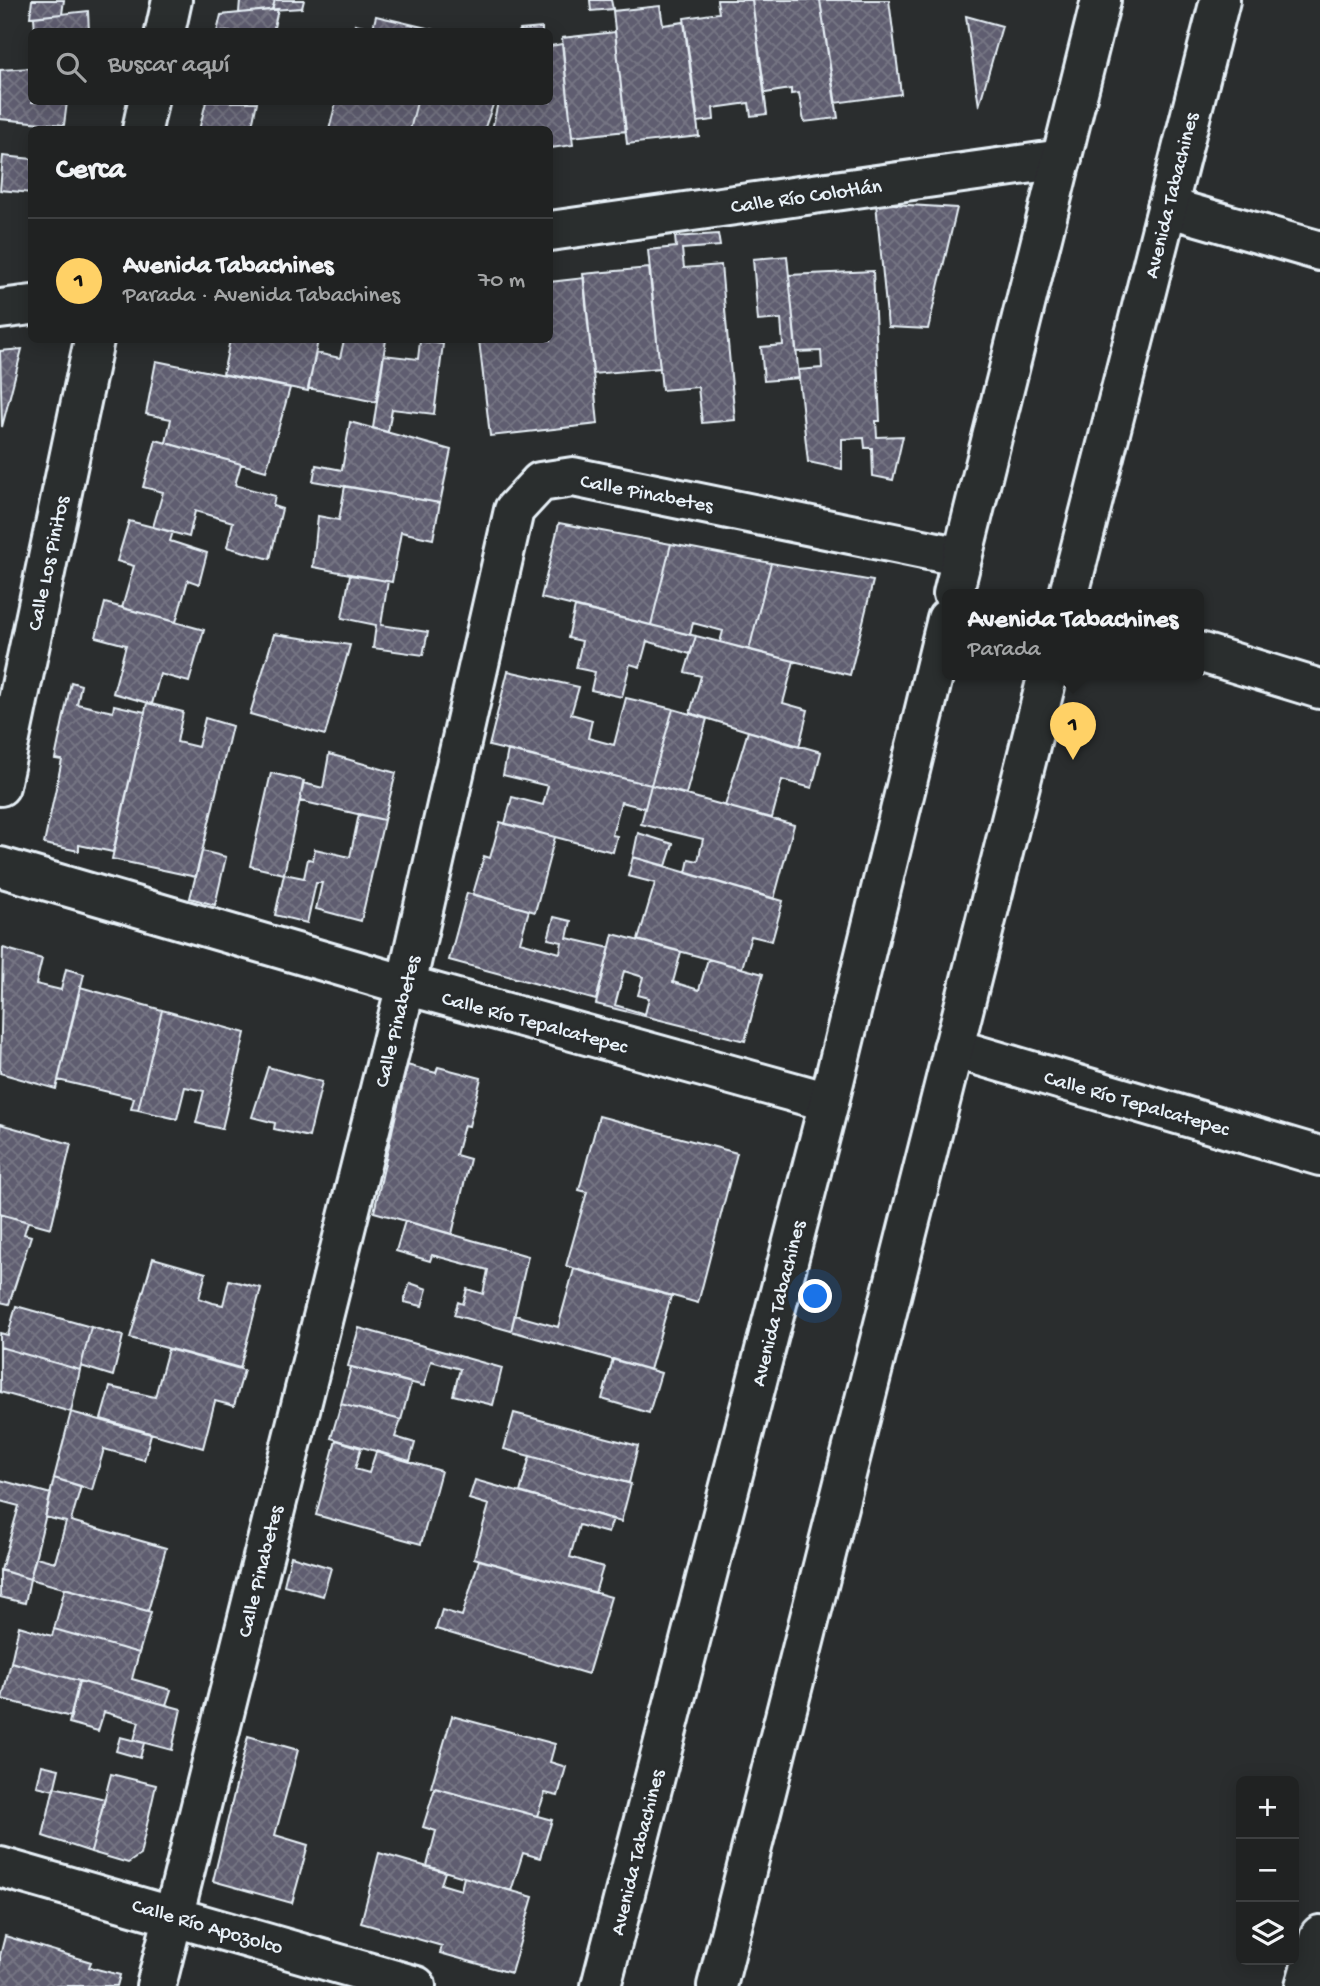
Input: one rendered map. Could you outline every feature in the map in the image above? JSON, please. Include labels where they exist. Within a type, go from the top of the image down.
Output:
[{"type":"street","points":[[165,28],[172,0]]},
{"type":"street","points":[[954,589],[1101,0]]},
{"type":"street","name":"Avenida Tabachines","points":[[1070,589],[1220,0]]},
{"type":"street","points":[[143,126],[147,105]]},
{"type":"street","name":"Calle Río Colotlán","points":[[553,231],[1062,159]]},
{"type":"street","points":[[1167,207],[1320,251]]},
{"type":"street","points":[[0,309],[28,305]]},
{"type":"street","name":"Calle Los Pinitos","points":[[0,786],[93,343]]},
{"type":"street","name":"Calle Pinabetes","points":[[156,1986],[406,985],[514,510],[540,482],[573,477],[962,557]]},
{"type":"street","name":"Avenida Tabachines","points":[[601,1986],[829,1102],[942,639]]},
{"type":"street","points":[[1204,653],[1320,688]]},
{"type":"street","points":[[717,1986],[1046,680]]},
{"type":"street","name":"Calle Río Tepalcatepec","points":[[0,867],[406,985],[829,1102]]},
{"type":"street","name":"Calle Río Tepalcatepec","points":[[953,1048],[1320,1156]]},
{"type":"street","name":"Calle Río Apozolco","points":[[0,1867],[173,1914],[416,1986]]},
{"type":"street","points":[[1305,1986],[1320,1935]]},
{"type":"building","points":[[32,0],[64,0],[62,14],[30,17]]},
{"type":"building","points":[[240,0],[275,0],[272,10],[239,13]]},
{"type":"building","points":[[275,0],[304,0],[302,8],[272,10]]},
{"type":"building","points":[[590,0],[611,0],[613,9],[591,11]]},
{"type":"building","points":[[717,0],[752,0],[767,114],[751,116],[749,103],[713,108],[714,120],[698,122],[684,18],[719,13]]},
{"type":"building","points":[[752,0],[820,0],[838,118],[804,122],[799,93],[791,94],[791,89],[765,93]]},
{"type":"building","points":[[820,0],[889,0],[901,94],[835,103]]},
{"type":"building","points":[[660,6],[663,25],[684,22],[699,136],[627,144],[613,11]]},
{"type":"building","points":[[278,9],[274,28],[218,28],[221,15]]},
{"type":"building","points":[[88,11],[89,28],[35,28],[34,17]]},
{"type":"building","points":[[376,16],[427,28],[373,28]]},
{"type":"building","points":[[966,16],[1002,26],[979,106]]},
{"type":"building","points":[[355,24],[373,28],[354,28]]},
{"type":"building","points":[[615,32],[626,131],[572,137],[562,38]]},
{"type":"building","points":[[562,44],[573,145],[553,148],[553,126],[493,126],[497,105],[553,105],[553,46]]},
{"type":"building","points":[[28,68],[28,105],[67,105],[64,125],[0,119],[0,70]]},
{"type":"building","points":[[205,105],[256,105],[252,126],[200,126]]},
{"type":"building","points":[[335,105],[416,105],[411,126],[330,126]]},
{"type":"building","points":[[416,105],[493,105],[485,126],[411,126]]},
{"type":"building","points":[[3,156],[28,159],[28,193],[0,190]]},
{"type":"building","points":[[876,203],[957,208],[928,329],[888,327]]},
{"type":"building","points":[[718,234],[720,246],[682,249],[684,268],[721,265],[735,420],[702,423],[698,387],[662,390],[648,250],[676,247],[675,237]]},
{"type":"building","points":[[787,256],[799,378],[764,381],[761,347],[783,345],[781,319],[758,321],[753,259]]},
{"type":"building","points":[[649,268],[660,368],[593,374],[583,274]]},
{"type":"building","points":[[873,271],[880,421],[876,421],[877,437],[903,436],[893,480],[873,476],[872,448],[865,448],[864,438],[842,439],[842,469],[808,462],[798,370],[822,368],[821,351],[796,352],[789,275]]},
{"type":"building","points":[[584,278],[598,424],[490,436],[479,343],[553,343],[553,282]]},
{"type":"building","points":[[229,343],[317,343],[308,391],[223,374]]},
{"type":"building","points":[[343,343],[386,343],[376,402],[308,388],[316,353],[340,358]]},
{"type":"building","points":[[420,343],[443,344],[434,414],[392,409],[388,432],[373,428],[384,355],[418,359]]},
{"type":"building","points":[[22,349],[2,427],[0,351]]},
{"type":"building","points":[[156,361],[290,388],[266,471],[166,443],[171,419],[146,414]]},
{"type":"building","points":[[350,422],[451,450],[440,503],[313,481],[316,465],[342,470]]},
{"type":"building","points":[[156,440],[241,464],[235,485],[275,496],[273,506],[282,509],[270,559],[227,547],[233,522],[195,511],[189,537],[153,527],[163,492],[143,487]]},
{"type":"building","points":[[345,486],[440,503],[433,539],[401,532],[392,582],[313,567],[318,516],[339,520]]},
{"type":"building","points":[[129,521],[173,532],[170,541],[207,553],[199,584],[188,580],[176,622],[122,608],[134,566],[117,561]]},
{"type":"building","points":[[559,523],[671,544],[651,625],[541,598]]},
{"type":"building","points":[[671,544],[771,563],[749,650],[720,642],[723,631],[693,623],[690,635],[651,625]]},
{"type":"building","points":[[771,563],[873,581],[850,675],[749,650]]},
{"type":"building","points":[[350,575],[388,581],[381,625],[428,632],[423,655],[373,648],[376,625],[342,618]]},
{"type":"building","points":[[105,603],[204,630],[189,682],[160,674],[152,704],[113,693],[126,645],[96,637]]},
{"type":"building","points":[[575,607],[696,636],[690,654],[647,641],[640,667],[630,664],[622,697],[591,690],[595,672],[576,668],[582,641],[568,638]]},
{"type":"building","points":[[274,634],[350,645],[325,735],[250,714]]},
{"type":"building","points":[[696,636],[794,661],[783,703],[808,710],[799,747],[690,713],[701,676],[685,672]]},
{"type":"building","points":[[508,671],[579,687],[571,714],[592,720],[588,738],[614,745],[626,698],[673,709],[651,785],[489,746]]},
{"type":"building","points":[[71,682],[81,685],[77,704],[113,712],[114,705],[145,712],[113,852],[79,845],[79,851],[44,844],[62,760],[55,759]]},
{"type":"building","points":[[147,703],[183,712],[177,742],[198,747],[205,718],[232,726],[196,877],[112,859]]},
{"type":"building","points":[[673,709],[707,719],[686,794],[651,785]]},
{"type":"building","points":[[748,731],[821,752],[812,788],[782,780],[772,818],[725,806]]},
{"type":"building","points":[[508,750],[651,785],[645,808],[621,802],[612,835],[617,836],[613,852],[505,824],[512,797],[543,805],[548,786],[503,775]]},
{"type":"building","points":[[329,754],[396,773],[384,820],[300,801],[303,783],[323,788]]},
{"type":"building","points":[[271,773],[304,781],[284,874],[250,866]]},
{"type":"building","points":[[651,785],[794,825],[774,899],[686,873],[689,859],[698,861],[703,839],[641,824]]},
{"type":"building","points":[[359,814],[384,820],[361,921],[316,909],[322,883],[316,883],[307,923],[275,915],[284,874],[304,878],[308,859],[313,860],[315,849],[350,857]]},
{"type":"building","points":[[500,822],[555,837],[535,912],[473,894],[484,856],[490,858]]},
{"type":"building","points":[[638,833],[673,844],[666,866],[633,857]]},
{"type":"building","points":[[202,851],[226,857],[215,905],[190,898]]},
{"type":"building","points":[[633,857],[783,901],[772,941],[751,936],[742,968],[638,940],[655,883],[628,876]]},
{"type":"building","points":[[467,893],[529,910],[520,942],[560,953],[562,942],[548,939],[554,917],[571,921],[567,938],[610,948],[596,1000],[449,960]]},
{"type":"building","points":[[613,934],[681,952],[673,982],[699,990],[708,959],[763,974],[745,1041],[596,1004]],"holes":[[[624,971],[643,977],[638,995],[649,998],[645,1014],[615,1005]]]},
{"type":"building","points":[[3,948],[42,959],[36,984],[61,990],[66,969],[84,974],[56,1089],[0,1073]]},
{"type":"building","points":[[80,987],[162,1010],[138,1110],[131,1109],[134,1098],[58,1080]]},
{"type":"building","points":[[162,1010],[245,1033],[222,1129],[196,1123],[204,1091],[185,1087],[177,1119],[138,1110]]},
{"type":"building","points":[[407,1065],[436,1073],[438,1067],[481,1078],[469,1126],[464,1125],[456,1155],[470,1159],[452,1234],[374,1212]]},
{"type":"building","points":[[268,1067],[322,1082],[309,1137],[274,1129],[275,1123],[252,1117]]},
{"type":"building","points":[[599,1116],[737,1153],[698,1303],[566,1266],[587,1192],[579,1190]]},
{"type":"building","points":[[0,1124],[71,1144],[51,1228],[0,1214]]},
{"type":"building","points":[[0,1214],[28,1222],[24,1234],[31,1236],[9,1304],[0,1302]]},
{"type":"building","points":[[405,1221],[528,1256],[511,1331],[454,1315],[458,1302],[463,1304],[467,1289],[483,1294],[488,1270],[432,1255],[430,1261],[396,1251]]},
{"type":"building","points":[[153,1258],[206,1273],[199,1298],[213,1303],[223,1305],[229,1280],[261,1288],[240,1368],[130,1338]]},
{"type":"building","points":[[574,1269],[671,1296],[650,1370],[511,1331],[515,1315],[558,1327]]},
{"type":"building","points":[[410,1283],[427,1289],[422,1306],[404,1302]]},
{"type":"building","points":[[16,1306],[91,1327],[80,1370],[0,1347],[0,1333],[8,1335]]},
{"type":"building","points":[[91,1327],[123,1336],[113,1376],[81,1366]]},
{"type":"building","points":[[359,1328],[502,1368],[493,1405],[453,1395],[460,1369],[431,1361],[424,1386],[348,1366]]},
{"type":"building","points":[[0,1347],[80,1370],[71,1412],[0,1392]]},
{"type":"building","points":[[168,1349],[244,1370],[234,1406],[215,1401],[203,1448],[101,1419],[110,1387],[155,1397]]},
{"type":"building","points":[[613,1359],[661,1373],[649,1413],[602,1399]]},
{"type":"building","points":[[351,1367],[411,1383],[401,1420],[341,1404]]},
{"type":"building","points":[[341,1404],[401,1420],[395,1437],[415,1443],[410,1461],[331,1438]]},
{"type":"building","points":[[71,1412],[151,1434],[144,1460],[104,1449],[92,1490],[54,1478]]},
{"type":"building","points":[[514,1413],[638,1446],[629,1483],[504,1449]]},
{"type":"building","points":[[336,1440],[361,1448],[355,1469],[369,1473],[376,1452],[441,1471],[421,1544],[316,1515]]},
{"type":"building","points":[[530,1456],[631,1484],[621,1522],[520,1492]]},
{"type":"building","points":[[54,1478],[81,1486],[71,1521],[166,1548],[148,1611],[30,1579],[36,1557],[55,1562],[66,1522],[45,1517]]},
{"type":"building","points":[[0,1480],[51,1494],[30,1579],[1,1570],[19,1506],[0,1501]]},
{"type":"building","points":[[475,1480],[613,1519],[608,1533],[579,1525],[570,1557],[603,1567],[595,1593],[474,1558],[489,1505],[469,1499]]},
{"type":"building","points":[[291,1556],[331,1568],[323,1596],[284,1585]]},
{"type":"building","points":[[479,1560],[611,1597],[588,1674],[436,1629],[442,1610],[462,1616]]},
{"type":"building","points":[[0,1570],[30,1579],[25,1603],[0,1597]]},
{"type":"building","points":[[65,1588],[151,1612],[139,1653],[54,1629]]},
{"type":"building","points":[[19,1626],[52,1636],[54,1629],[139,1653],[132,1679],[171,1690],[166,1705],[11,1662]]},
{"type":"building","points":[[11,1662],[79,1681],[71,1717],[2,1699]]},
{"type":"building","points":[[79,1681],[181,1709],[172,1750],[134,1740],[139,1722],[104,1712],[98,1731],[69,1723]]},
{"type":"building","points":[[452,1716],[555,1744],[550,1762],[566,1767],[558,1796],[545,1793],[537,1816],[431,1787]]},
{"type":"building","points":[[248,1736],[298,1750],[275,1835],[308,1845],[292,1903],[213,1881]]},
{"type":"building","points":[[120,1737],[144,1743],[140,1758],[116,1751]]},
{"type":"building","points":[[42,1765],[59,1769],[54,1790],[37,1786]]},
{"type":"building","points":[[111,1774],[156,1785],[140,1855],[128,1863],[91,1852]]},
{"type":"building","points":[[54,1787],[105,1799],[91,1852],[43,1836]]},
{"type":"building","points":[[435,1788],[552,1820],[540,1858],[523,1853],[511,1891],[427,1866],[436,1831],[423,1827]]},
{"type":"building","points":[[379,1853],[445,1872],[441,1884],[461,1890],[464,1877],[533,1897],[511,1973],[440,1953],[442,1946],[361,1923]]},
{"type":"building","points":[[5,1936],[91,1962],[89,1967],[120,1975],[117,1986],[0,1986],[0,1956]]},
{"type":"place","name":"Avenida Tabachines","points":[[1073,760]]}]
